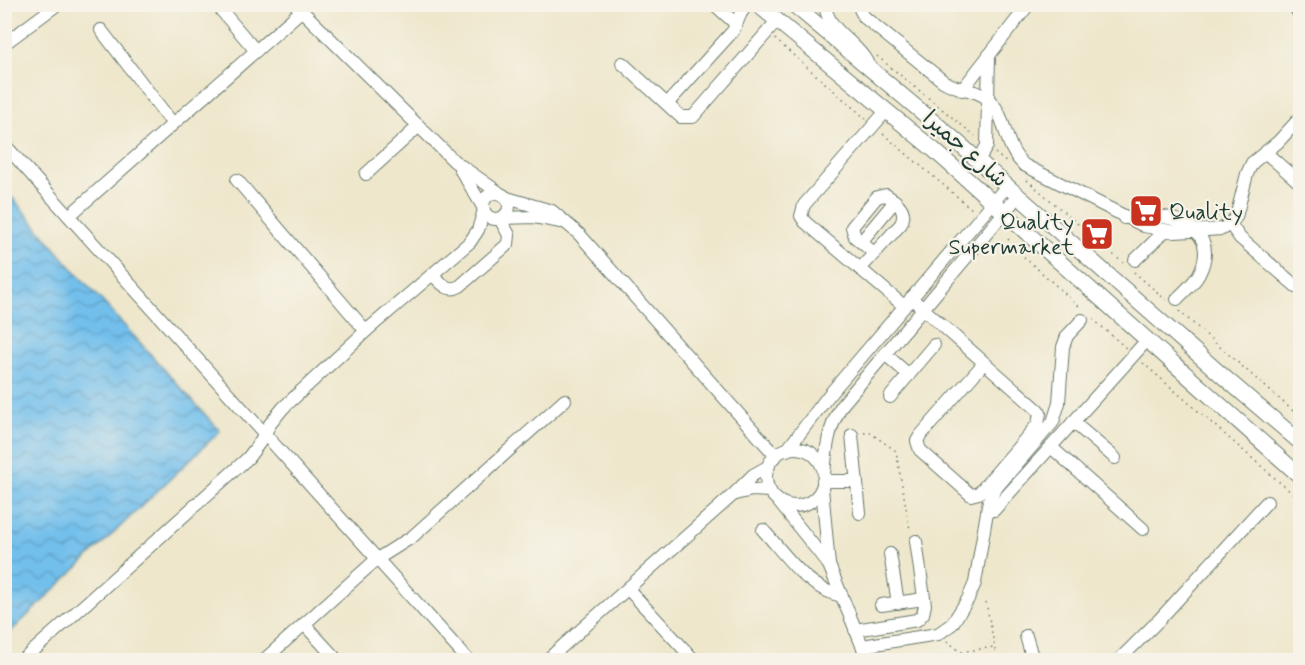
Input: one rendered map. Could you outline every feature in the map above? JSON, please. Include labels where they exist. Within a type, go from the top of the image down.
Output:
[{"type":"main road","name":"شارع جميرا","points":[[757,4],[772,27],[887,110],[1300,476]]},
{"type":"main road","name":"شارع جميرا","points":[[793,4],[873,62],[978,160],[1224,378],[1300,442]]},
{"type":"street","points":[[4,44],[58,4]]},
{"type":"street","points":[[216,4],[256,51]]},
{"type":"street","points":[[714,4],[736,24]]},
{"type":"street","points":[[667,104],[733,31],[747,4]]},
{"type":"street","points":[[825,4],[826,15],[831,23],[873,62]]},
{"type":"street","points":[[860,4],[864,17],[943,81],[962,90],[976,92],[988,99],[998,111],[1012,153]]},
{"type":"street","points":[[962,90],[1029,4]]},
{"type":"street","points":[[1293,4],[1300,15]]},
{"type":"street","points":[[23,660],[248,458],[283,408],[366,331],[470,242],[486,232],[509,211],[509,202],[454,161],[298,8],[256,51],[69,216]]},
{"type":"street","points":[[622,63],[681,117],[693,117],[772,27]]},
{"type":"street","points":[[101,30],[173,124]]},
{"type":"street","points":[[978,160],[987,146],[989,55]]},
{"type":"street","points":[[887,110],[800,212],[805,222],[860,269],[907,302],[923,309],[1038,410],[1040,417],[1038,424],[979,493],[971,495],[920,450],[917,441],[984,363]]},
{"type":"street","points":[[987,146],[1001,146],[1031,170],[1144,226],[1165,231],[1222,229],[1236,217],[1249,168],[1300,118]]},
{"type":"street","points":[[366,174],[418,126]]},
{"type":"street","points":[[4,144],[468,660]]},
{"type":"street","points":[[1265,152],[1300,183]]},
{"type":"street","points":[[454,161],[489,217],[500,219],[534,217],[565,223]]},
{"type":"street","points":[[237,180],[366,331]]},
{"type":"street","points":[[829,565],[823,481],[825,450],[835,416],[923,309],[1013,191]]},
{"type":"street","points":[[470,242],[480,224],[483,202],[489,195],[502,195],[518,202],[544,207],[586,241],[778,457]]},
{"type":"street","points":[[860,269],[903,221],[903,211],[886,195],[879,195],[852,227],[853,234],[874,253]]},
{"type":"street","points":[[861,242],[895,201]]},
{"type":"street","points":[[868,660],[829,565],[772,494],[767,483],[778,457],[907,302],[982,215],[999,207]]},
{"type":"street","points":[[1124,218],[1143,214],[1162,215],[1180,221],[1197,231],[1203,248],[1202,266],[1194,282],[1172,302]]},
{"type":"street","points":[[433,275],[448,288],[454,289],[460,286],[507,243],[509,235],[500,219]]},
{"type":"street","points":[[1230,224],[1240,238],[1298,288]]},
{"type":"street","points":[[1130,264],[1165,231]]},
{"type":"street","points":[[862,646],[943,632],[952,624],[975,583],[989,500],[996,488],[1049,428],[1056,416],[1063,348],[1067,336],[1085,315]]},
{"type":"street","points":[[994,510],[1148,339]]},
{"type":"street","points":[[890,398],[934,345]]},
{"type":"street","points":[[885,354],[909,375]]},
{"type":"street","points":[[264,660],[377,559],[412,537],[565,400]]},
{"type":"street","points":[[1073,422],[1115,458]]},
{"type":"street","points":[[852,435],[860,513]]},
{"type":"street","points":[[1051,447],[1143,529]]},
{"type":"street","points":[[546,660],[753,475],[778,457],[795,449],[811,454],[817,459],[823,481],[817,496],[801,506],[783,504],[772,494],[752,490],[734,494]]},
{"type":"street","points":[[823,481],[856,481]]},
{"type":"street","points":[[1119,660],[1171,608],[1267,502]]},
{"type":"street","points":[[763,530],[812,583],[842,596]]},
{"type":"street","points":[[855,630],[917,620],[925,609],[916,541]]},
{"type":"street","points":[[891,554],[898,603]]},
{"type":"street","points":[[628,589],[694,660]]},
{"type":"street","points":[[881,605],[924,599]]},
{"type":"street","points":[[917,620],[920,637]]},
{"type":"street","points":[[304,624],[337,660]]},
{"type":"street","points":[[1026,636],[1033,660]]},
{"type":"path","points":[[772,27],[873,125],[965,204],[982,215]]},
{"type":"path","points":[[873,62],[987,146],[1013,168]]},
{"type":"path","points":[[1021,176],[1130,264],[1300,417]]},
{"type":"path","points":[[1008,239],[1085,315],[1300,500]]},
{"type":"path","points":[[852,435],[869,432],[896,451],[912,541],[916,541]]},
{"type":"path","points":[[795,438],[825,450]]},
{"type":"path","points":[[986,602],[997,660]]},
{"type":"path","points":[[943,632],[947,641],[961,652],[994,647]]},
{"type":"water","points":[[4,188],[72,268],[220,431],[5,637]]},
{"type":"place","name":"Quality","points":[[1146,211]]},
{"type":"place","name":"Quality Supermarket","points":[[1097,234]]}]
